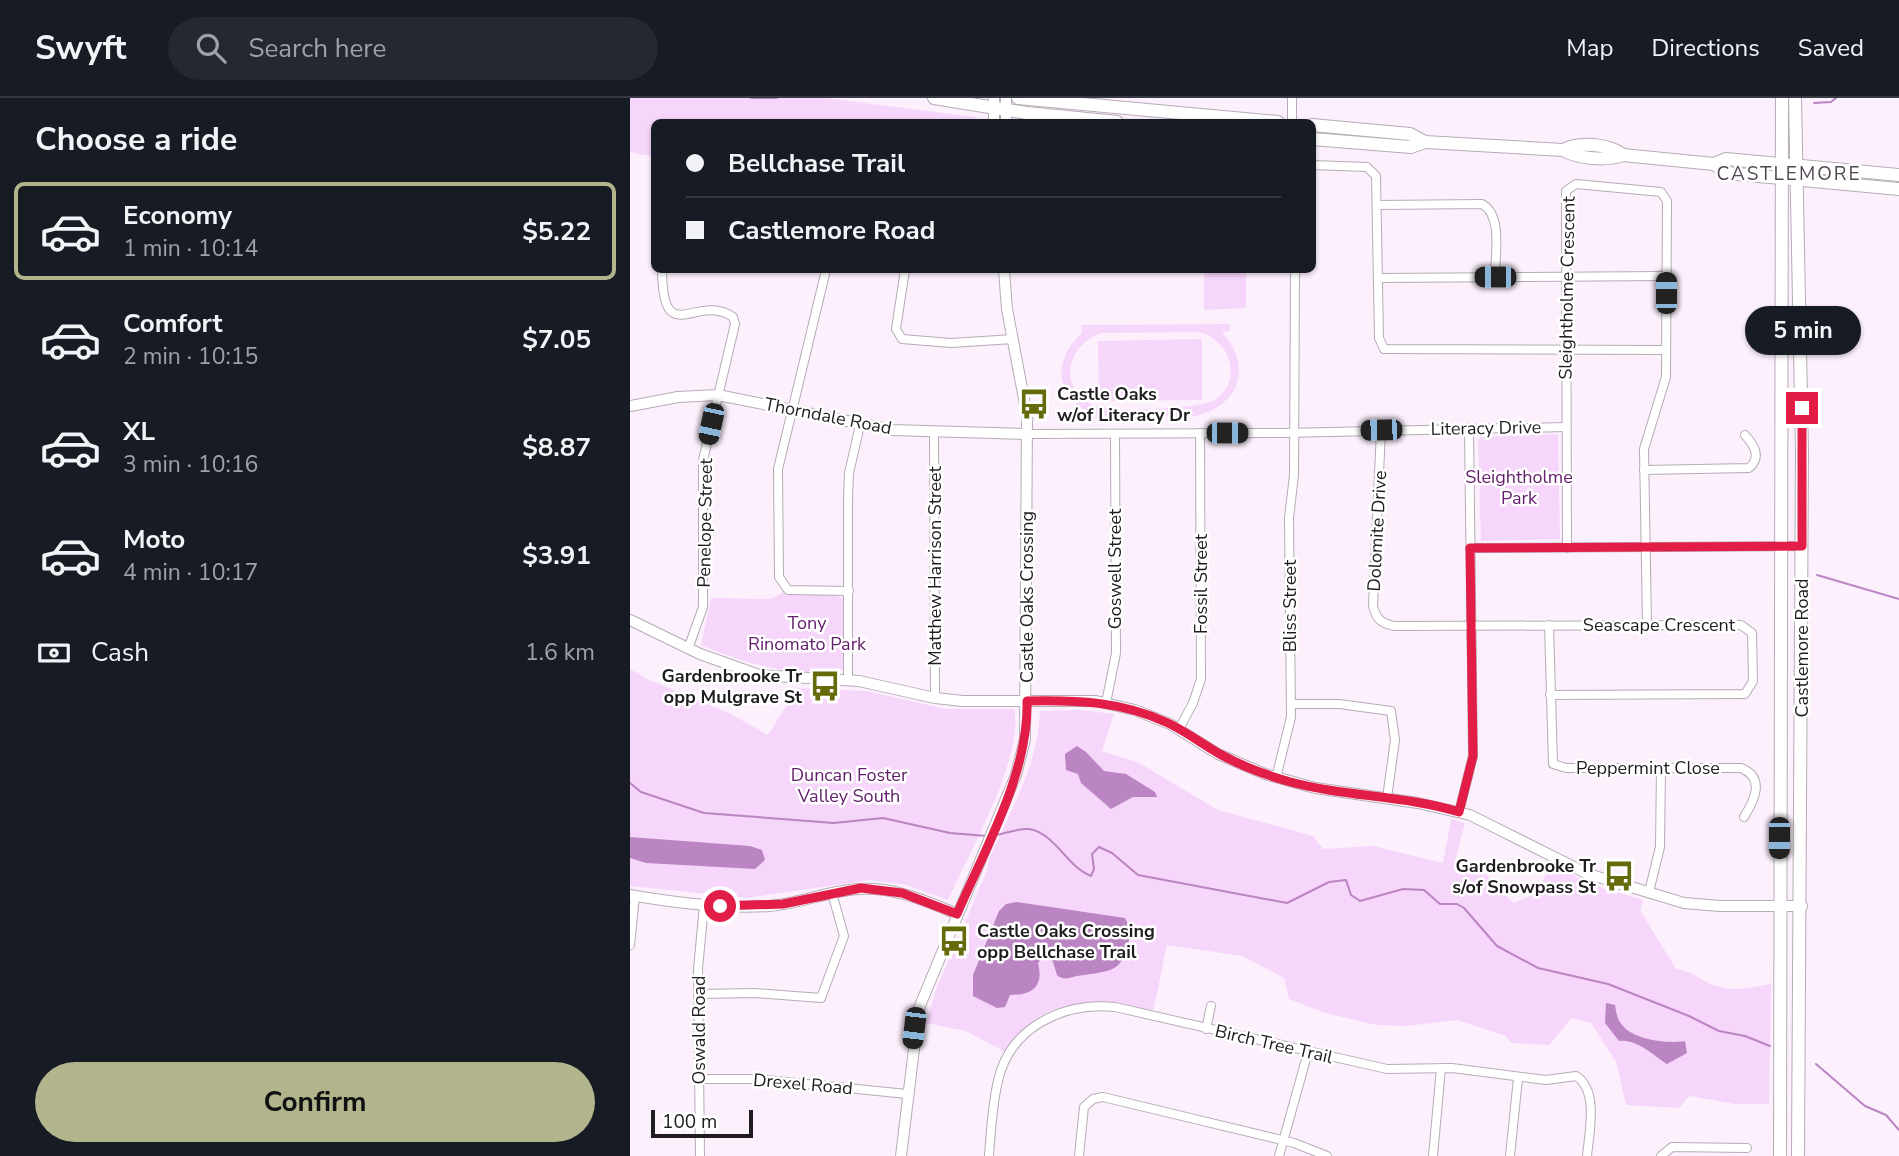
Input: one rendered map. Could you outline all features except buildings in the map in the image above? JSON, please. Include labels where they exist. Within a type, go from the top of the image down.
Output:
[{"type":"main road","points":[[934,98],[1094,119]]},
{"type":"main road","points":[[1018,98],[1246,119]]},
{"type":"main road","name":"Castlemore Road","points":[[1780,1156],[1779,546],[1782,98]]},
{"type":"main road","name":"Castlemore Road","points":[[1795,98],[1802,546],[1802,906],[1798,1156]]},
{"type":"main road","points":[[1316,125],[1410,134],[1424,142]]},
{"type":"main road","points":[[1316,139],[1411,147],[1424,142],[1563,150],[1573,156],[1613,159],[1623,155],[1714,164],[1726,159],[1899,175]]},
{"type":"main road","points":[[1714,164],[1726,173],[1899,189]]},
{"type":"street","points":[[1292,98],[1292,119]]},
{"type":"street","points":[[1316,165],[1367,167],[1372,170],[1376,181],[1379,338],[1384,349],[1666,350]]},
{"type":"street","name":"Sleightholme Crescent","points":[[1567,548],[1566,191],[1576,184],[1664,195],[1667,201],[1666,377],[1645,442],[1647,625]]},
{"type":"street","points":[[1377,205],[1482,204],[1490,208],[1494,219],[1495,277]]},
{"type":"street","name":"Penelope Street","points":[[662,273],[663,301],[668,310],[677,313],[722,313],[734,320],[702,468],[703,607],[688,649]]},
{"type":"street","points":[[825,273],[778,469],[779,577],[782,584],[797,593],[849,591]]},
{"type":"street","points":[[905,273],[896,329],[902,339],[951,343],[1013,339]]},
{"type":"street","name":"Castle Oaks Crossing","points":[[901,1156],[919,1008],[1023,750],[1027,701],[1028,434],[1026,396],[1013,339],[1004,273]]},
{"type":"street","name":"Bliss Street","points":[[1276,778],[1287,739],[1291,704],[1289,518],[1294,491],[1295,273]]},
{"type":"street","points":[[1378,278],[1666,276]]},
{"type":"street","name":"Thorndale Road","points":[[630,406],[678,397],[718,395],[860,425],[934,433],[1028,434]]},
{"type":"street","points":[[848,680],[849,473],[860,425]]},
{"type":"street","name":"Literacy Drive","points":[[1028,434],[1294,433],[1566,427]]},
{"type":"street","points":[[1459,812],[1473,756],[1469,428]]},
{"type":"street","name":"Dolomite Drive","points":[[1381,430],[1373,606],[1376,616],[1383,623],[1394,626],[1471,625]]},
{"type":"street","name":"Matthew Harrison Street","points":[[934,433],[935,698]]},
{"type":"street","name":"Fossil Street","points":[[1179,729],[1194,703],[1201,679],[1200,433]]},
{"type":"street","name":"Goswell Street","points":[[1106,703],[1116,653],[1115,434]]},
{"type":"street","points":[[1644,470],[1749,468],[1756,459],[1756,451],[1745,435]]},
{"type":"street","points":[[1470,548],[1802,546]]},
{"type":"street","points":[[630,620],[688,649],[759,676],[848,680],[935,698],[1106,703],[1135,710],[1179,729],[1218,754],[1276,778],[1326,790],[1459,812],[1499,828],[1588,874],[1649,892],[1695,905],[1802,906]]},
{"type":"street","name":"Seascape Crescent","points":[[1471,625],[1746,626],[1753,637],[1752,686],[1740,695],[1550,695]]},
{"type":"street","name":"Peppermint Close","points":[[1549,625],[1551,756],[1558,767],[1746,770],[1753,776],[1756,790],[1744,817]]},
{"type":"street","points":[[1291,704],[1339,704],[1391,711],[1395,740],[1387,798]]},
{"type":"street","points":[[1649,892],[1660,847],[1661,768]]},
{"type":"street","points":[[630,945],[633,896],[704,905],[772,906],[861,888],[887,890],[915,897],[957,914]]},
{"type":"street","points":[[699,994],[755,993],[821,998],[844,936],[832,893]]},
{"type":"street","name":"Oswald Road","points":[[701,1156],[699,994],[704,905]]},
{"type":"street","name":"Birch Tree Trail","points":[[989,1156],[1000,1071],[1022,1036],[1047,1017],[1076,1007],[1107,1006],[1387,1069],[1441,1068],[1546,1080],[1572,1075],[1581,1078],[1591,1112],[1587,1156]]},
{"type":"street","points":[[1206,1029],[1211,1006]]},
{"type":"street","points":[[1279,1156],[1308,1052]]},
{"type":"street","points":[[1433,1156],[1441,1068]]},
{"type":"street","points":[[1510,1156],[1518,1078]]},
{"type":"street","name":"Drexel Road","points":[[699,1079],[758,1079],[907,1094]]},
{"type":"street","points":[[1079,1156],[1084,1107],[1098,1097],[1283,1140],[1327,1156]]},
{"type":"street","points":[[1661,1156],[1664,1150],[1672,1147],[1746,1148]]},
{"type":"green space","points":[[630,98],[825,98],[976,117],[651,119],[651,156],[630,152]]},
{"type":"green space","points":[[1204,273],[1246,273],[1246,308],[1204,310]]},
{"type":"green space","points":[[1230,324],[1230,331],[1222,332],[1232,345],[1237,358],[1237,383],[1223,403],[1195,416],[1099,416],[1074,401],[1062,380],[1065,357],[1082,333],[1081,325]],"holes":[[[1198,332],[1209,336],[1225,351],[1231,372],[1224,392],[1207,403],[1158,409],[1107,409],[1088,403],[1080,396],[1070,377],[1070,368],[1078,351],[1084,343],[1101,333]]]},
{"type":"green space","points":[[1202,339],[1202,400],[1099,401],[1098,341]]},
{"type":"green space","name":"Sleightholme Park","points":[[1558,434],[1560,539],[1481,541],[1478,440],[1481,437]]},
{"type":"green space","name":"Tony Rinomato Park","points":[[784,592],[832,595],[845,601],[844,669],[809,673],[771,668],[701,645],[711,598],[771,599]]},
{"type":"green space","name":"Duncan Foster Valley South","points":[[630,669],[649,680],[727,712],[768,735],[798,688],[866,691],[946,709],[1014,709],[1015,729],[1003,778],[981,832],[948,900],[907,885],[870,880],[747,898],[630,886]]},
{"type":"green space","points":[[1080,710],[1114,714],[1102,751],[1139,763],[1218,810],[1313,836],[1323,849],[1373,846],[1443,863],[1451,819],[1465,823],[1455,861],[1465,862],[1481,870],[1514,903],[1537,893],[1551,864],[1591,884],[1643,900],[1640,910],[1676,969],[1727,989],[1771,984],[1769,1104],[1736,1104],[1689,1096],[1679,1108],[1626,1105],[1616,1062],[1591,1023],[1572,1018],[1549,1045],[1511,1043],[1506,1036],[1457,1020],[1406,1026],[1376,1025],[1325,1013],[1289,999],[1284,978],[1242,956],[1167,945],[1153,1012],[1110,1004],[1070,1005],[1035,1019],[1019,1033],[1005,1052],[966,1031],[926,1023],[937,987],[1029,769],[1040,711]]},
{"type":"shaded area","points":[[1077,746],[1104,771],[1126,774],[1155,792],[1157,797],[1133,797],[1111,809],[1081,783],[1078,774],[1066,770],[1065,754]]},
{"type":"shaded area","points":[[630,837],[750,846],[762,850],[765,860],[755,869],[646,863],[630,858]]},
{"type":"shaded area","points":[[1017,902],[1125,918],[1131,930],[1121,962],[1110,970],[1064,978],[1057,975],[1053,962],[1045,955],[1038,963],[1039,978],[1035,988],[1025,993],[1010,995],[1005,1007],[997,1008],[973,996],[973,975],[999,911],[1006,904]]},
{"type":"shaded area","points":[[1606,1003],[1615,1005],[1619,1020],[1632,1033],[1660,1041],[1685,1041],[1687,1053],[1667,1064],[1632,1042],[1619,1041],[1605,1023]]},
{"type":"waterway","points":[[751,98],[777,98]]},
{"type":"waterway","points":[[1814,103],[1831,102],[1836,98]]},
{"type":"waterway","points":[[1817,575],[1899,599]]},
{"type":"waterway","points":[[630,783],[641,792],[704,813],[834,823],[883,818],[950,833],[987,836]]},
{"type":"waterway","points":[[996,835],[1025,829],[1038,832],[1091,876],[1094,869],[1092,854],[1099,847],[1112,853],[1138,875],[1287,903],[1329,882],[1346,880],[1351,895],[1360,901],[1403,889],[1424,890],[1440,904],[1457,904],[1464,908],[1497,946],[1538,968],[1608,984],[1689,1016],[1719,1031],[1745,1036],[1770,1046]]},
{"type":"waterway","points":[[1816,1064],[1865,1106],[1886,1115],[1899,1130]]},
{"type":"place","name":"Castle Oaks w/of Literacy Dr","points":[[1034,404]]},
{"type":"place","name":"Gardenbrooke Tr opp Mulgrave St","points":[[825,686]]},
{"type":"place","name":"Gardenbrooke Tr s/of Snowpass St","points":[[1619,876]]},
{"type":"place","name":"Castle Oaks Crossing opp Bellchase Trail","points":[[954,941]]},
{"type":"district","name":"CASTLEMORE","points":[[1789,174]]},
{"type":"route","points":[[720,906],[783,904],[861,888],[902,893],[957,914],[1021,760],[1027,701],[1096,701],[1135,710],[1170,724],[1218,754],[1265,774],[1315,788],[1418,803],[1459,812],[1471,776],[1473,756],[1470,548],[1802,546],[1802,408]]}]
